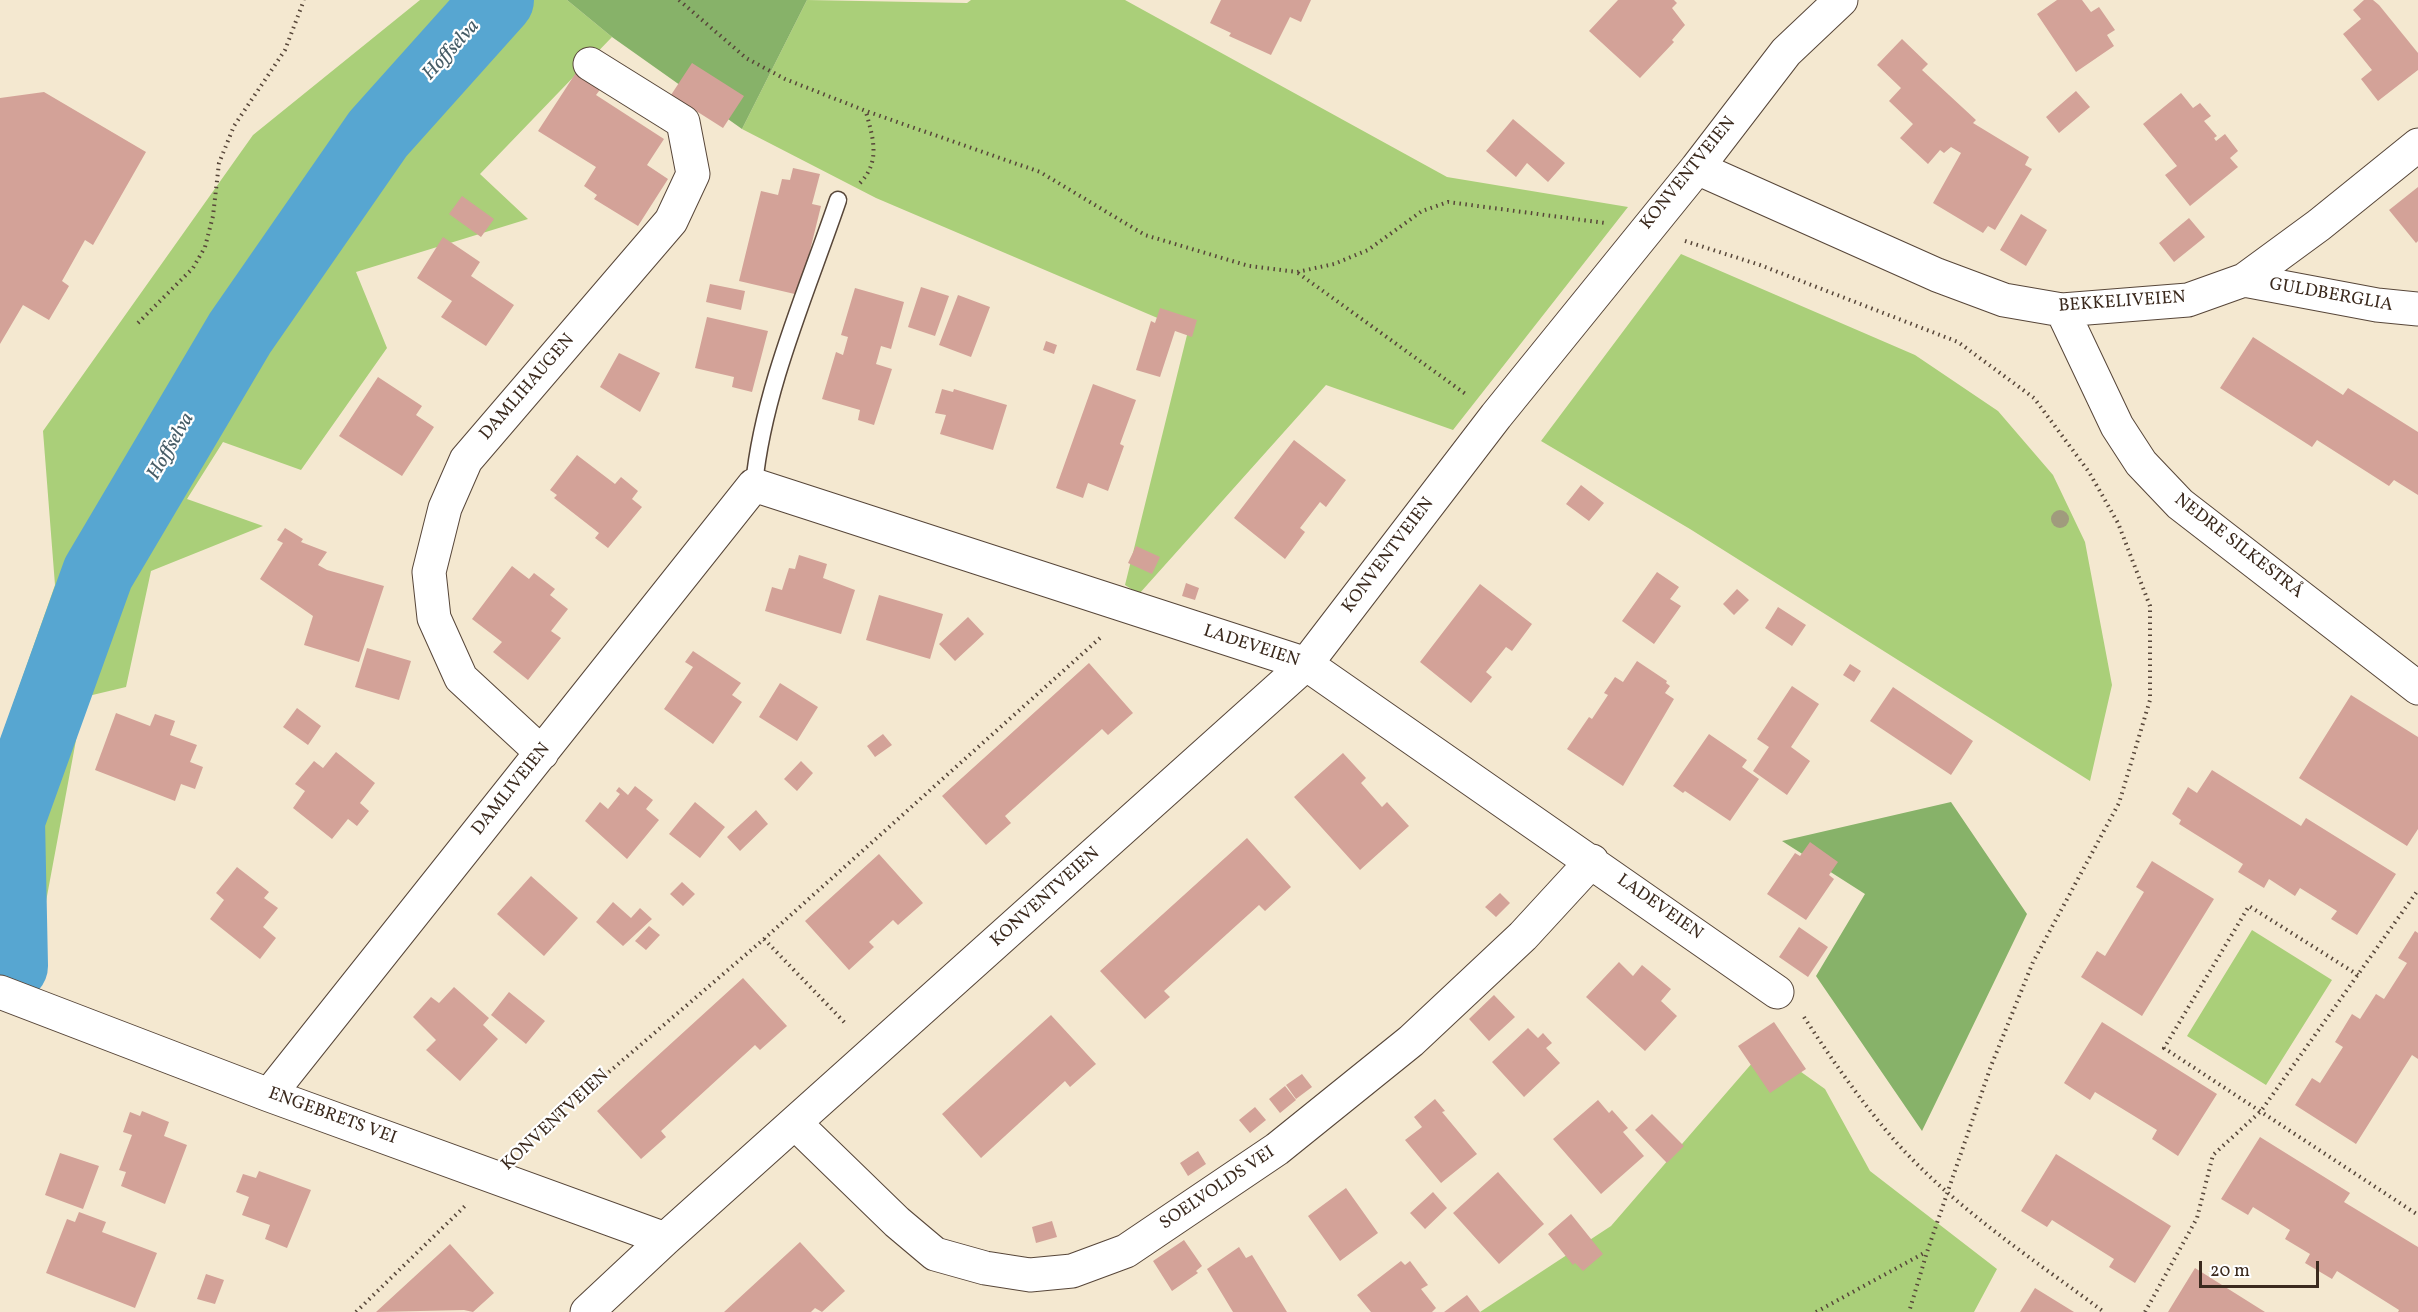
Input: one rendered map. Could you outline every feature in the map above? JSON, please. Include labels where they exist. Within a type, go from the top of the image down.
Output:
[{"type":"street","name":"KONVENTVEIEN","points":[[587,1312],[665,1239],[796,1124],[1306,664],[1496,416],[1696,168],[1786,52],[1841,0]]},
{"type":"street","name":"DAMLIHAUGEN","points":[[542,753],[461,678],[434,618],[429,572],[445,508],[466,460],[671,221],[693,174],[683,122],[590,64]]},
{"type":"street","name":"BEKKELIVEIEN","points":[[1696,168],[1936,275],[2004,300],[2062,310],[2188,300],[2244,280],[2418,145]]},
{"type":"street","name":"GULDBERGLIA","points":[[2244,280],[2377,305],[2418,309]]},
{"type":"street","name":"NEDRE SILKESTRÅ","points":[[2062,310],[2117,426],[2141,463],[2180,504],[2418,688]]},
{"type":"street","name":"DAMLIVEIEN","points":[[269,1095],[754,485]]},
{"type":"street","name":"LADEVEIEN","points":[[754,485],[1306,664],[1777,992]]},
{"type":"street","name":"SOELVOLDS VEI","points":[[796,1124],[897,1222],[935,1254],[984,1268],[1030,1275],[1072,1271],[1126,1251],[1276,1149],[1411,1041],[1523,936],[1592,861]]},
{"type":"street","name":"ENGEBRETS VEI","points":[[0,992],[269,1095],[665,1239]]},
{"type":"lane","points":[[754,485],[758,445],[774,386],[838,200]]},
{"type":"path","points":[[138,323],[193,267],[205,247],[213,216],[219,163],[234,126],[285,50],[304,0]]},
{"type":"path","points":[[679,0],[746,58],[785,79],[866,111],[1040,172],[1145,235],[1249,266],[1298,272],[1334,264],[1368,250],[1422,211],[1448,202],[1645,229],[1760,265],[1958,342],[2034,398],[2089,472],[2118,523],[2150,606],[2150,700],[2119,802],[2033,963],[1992,1066],[1927,1252],[1909,1312]]},
{"type":"path","points":[[838,200],[862,181],[873,165],[874,143],[866,111]]},
{"type":"path","points":[[1298,272],[1496,416]]},
{"type":"path","name":"KONVENTVEIEN","points":[[356,1312],[496,1177],[538,1132],[764,939],[1131,609]]},
{"type":"path","points":[[2145,1312],[2197,1218],[2213,1155],[2261,1111],[2418,890]]},
{"type":"path","points":[[2358,975],[2249,906],[2164,1048],[2418,1215]]},
{"type":"path","points":[[764,939],[874,1054]]},
{"type":"path","points":[[1777,992],[1803,1016],[1855,1090],[1897,1142],[1948,1192],[2104,1312]]},
{"type":"path","points":[[1816,1312],[1927,1252]]},
{"type":"green space","points":[[420,0],[567,0],[612,37],[480,174],[528,219],[356,272],[387,348],[301,470],[223,442],[187,499],[263,526],[151,571],[126,687],[84,697],[34,966],[0,956],[0,741],[55,585],[43,431],[253,135]]},
{"type":"green space","points":[[567,0],[807,0],[742,129],[612,37]]},
{"type":"green space","points":[[807,0],[967,3],[971,0],[1125,0],[1447,177],[1628,207],[1453,430],[1326,385],[1139,594],[1125,585],[1188,331],[876,198],[742,129]]},
{"type":"green space","points":[[1681,254],[1915,355],[1998,411],[2053,475],[2085,542],[2112,685],[2090,781],[1690,529],[1541,441]]},
{"type":"green space","points":[[1951,802],[2027,914],[1922,1131],[1816,976],[1865,894],[1782,841]]},
{"type":"green space","points":[[2252,930],[2332,980],[2266,1085],[2187,1036]]},
{"type":"green space","points":[[1766,1047],[1825,1089],[1870,1171],[1997,1269],[1974,1312],[1480,1312],[1611,1226]]},
{"type":"building","points":[[1221,0],[1311,0],[1301,22],[1290,17],[1271,55],[1229,36],[1231,33],[1210,23]]},
{"type":"building","points":[[1618,0],[1674,0],[1677,3],[1672,8],[1685,25],[1672,40],[1674,42],[1640,78],[1589,31]]},
{"type":"building","points":[[2057,0],[2082,0],[2091,12],[2099,7],[2115,30],[2107,35],[2114,46],[2076,72],[2037,14]]},
{"type":"building","points":[[2364,0],[2373,0],[2379,5],[2418,53],[2418,70],[2378,101],[2361,79],[2372,70],[2343,34],[2361,19],[2353,10]]},
{"type":"building","points":[[1902,39],[1928,64],[1922,70],[1976,120],[1973,123],[2029,157],[2025,165],[2032,169],[1995,230],[1988,226],[1983,233],[1933,203],[1961,153],[1951,147],[1944,153],[1940,150],[1928,164],[1900,138],[1913,124],[1889,101],[1901,88],[1877,65]]},
{"type":"building","points":[[692,63],[744,96],[723,128],[671,95]]},
{"type":"building","points":[[577,71],[602,87],[596,95],[664,139],[647,165],[668,179],[638,226],[594,199],[597,195],[584,186],[596,167],[538,131]]},
{"type":"building","points":[[2076,91],[2090,107],[2059,133],[2046,117]]},
{"type":"building","points":[[44,92],[146,152],[93,245],[85,240],[62,281],[69,286],[49,320],[23,305],[0,344],[0,98]]},
{"type":"building","points":[[2181,93],[2193,108],[2200,103],[2211,116],[2204,121],[2217,136],[2214,138],[2216,141],[2225,134],[2238,151],[2230,158],[2238,167],[2190,206],[2165,175],[2177,166],[2143,124]]},
{"type":"building","points":[[1513,119],[1565,163],[1548,182],[1527,163],[1516,177],[1486,151]]},
{"type":"building","points":[[793,168],[820,174],[812,204],[821,206],[799,295],[739,281],[761,191],[778,195],[782,179],[790,180]]},
{"type":"building","points":[[2418,187],[2418,241],[2416,243],[2389,210]]},
{"type":"building","points":[[462,196],[494,219],[481,237],[449,214]]},
{"type":"building","points":[[2021,214],[2047,230],[2026,266],[2000,250]]},
{"type":"building","points":[[2189,218],[2205,237],[2174,262],[2159,243]]},
{"type":"building","points":[[443,237],[480,262],[471,276],[514,305],[486,346],[441,317],[452,301],[417,278]]},
{"type":"building","points":[[710,284],[745,291],[741,310],[706,302]]},
{"type":"building","points":[[921,287],[949,296],[935,336],[908,327]]},
{"type":"building","points":[[855,288],[904,302],[891,349],[881,346],[876,364],[892,369],[874,425],[858,420],[860,410],[822,399],[836,352],[843,355],[848,337],[841,335]]},
{"type":"building","points":[[958,295],[990,307],[971,357],[939,345]]},
{"type":"building","points":[[1160,308],[1197,320],[1192,337],[1175,331],[1160,377],[1136,370],[1151,321],[1155,323]]},
{"type":"building","points":[[707,317],[768,331],[752,392],[732,387],[734,377],[695,368]]},
{"type":"building","points":[[2253,337],[2343,395],[2348,388],[2418,432],[2418,495],[2394,480],[2389,486],[2317,440],[2312,447],[2220,388]]},
{"type":"building","points":[[1046,341],[1057,345],[1054,354],[1043,350]]},
{"type":"building","points":[[619,353],[660,373],[640,412],[600,387]]},
{"type":"building","points":[[378,377],[422,406],[416,415],[434,427],[402,476],[339,436]]},
{"type":"building","points":[[1093,384],[1136,400],[1120,444],[1124,446],[1108,491],[1088,483],[1083,498],[1056,488]]},
{"type":"building","points":[[942,389],[953,392],[954,389],[1007,405],[993,450],[940,434],[946,415],[935,413]]},
{"type":"building","points":[[1294,440],[1346,480],[1326,507],[1320,502],[1300,528],[1305,532],[1285,559],[1234,518]]},
{"type":"building","points":[[577,455],[615,484],[621,477],[638,491],[632,499],[642,507],[608,548],[595,538],[599,533],[554,498],[557,495],[550,490]]},
{"type":"building","points":[[1581,485],[1604,503],[1589,521],[1566,504]]},
{"type":"building","points":[[285,528],[303,539],[301,542],[327,552],[318,565],[327,570],[384,586],[359,662],[304,645],[313,616],[260,579],[283,543],[277,540]]},
{"type":"building","points":[[1136,546],[1160,557],[1152,574],[1128,563]]},
{"type":"building","points":[[799,555],[827,564],[823,578],[855,590],[841,634],[765,611],[772,587],[782,590],[789,568],[795,569]]},
{"type":"building","points":[[512,566],[529,579],[534,573],[555,589],[550,595],[568,609],[551,631],[561,638],[528,680],[493,652],[502,642],[472,619]]},
{"type":"building","points":[[1657,572],[1679,587],[1670,599],[1681,606],[1654,644],[1622,621]]},
{"type":"building","points":[[1186,583],[1199,588],[1195,600],[1182,596]]},
{"type":"building","points":[[1480,584],[1532,624],[1512,651],[1506,647],[1486,672],[1492,677],[1471,703],[1420,662]]},
{"type":"building","points":[[1737,589],[1749,600],[1734,615],[1723,604]]},
{"type":"building","points":[[879,595],[943,614],[930,659],[866,640]]},
{"type":"building","points":[[1778,607],[1806,625],[1792,646],[1765,628]]},
{"type":"building","points":[[968,617],[984,634],[955,661],[939,644]]},
{"type":"building","points":[[367,648],[411,661],[399,700],[355,687]]},
{"type":"building","points":[[693,651],[741,683],[732,695],[742,702],[713,744],[664,709],[693,667],[685,662]]},
{"type":"building","points":[[1637,661],[1667,681],[1666,683],[1670,686],[1665,693],[1674,699],[1623,786],[1567,749],[1589,717],[1592,719],[1608,695],[1604,693],[1615,677],[1623,682]]},
{"type":"building","points":[[1089,663],[1133,713],[1108,735],[1102,729],[1005,816],[1011,823],[986,845],[942,796]]},
{"type":"building","points":[[1850,664],[1861,671],[1854,682],[1843,675]]},
{"type":"building","points":[[780,683],[818,707],[797,741],[759,717]]},
{"type":"building","points":[[1792,686],[1819,704],[1791,747],[1810,761],[1787,795],[1753,771],[1769,747],[1757,739]]},
{"type":"building","points":[[1893,687],[1973,741],[1951,775],[1870,721]]},
{"type":"building","points":[[2351,695],[2418,737],[2418,829],[2407,846],[2299,778]]},
{"type":"building","points":[[297,708],[321,726],[308,745],[283,727]]},
{"type":"building","points":[[116,713],[150,726],[155,714],[175,721],[170,735],[197,745],[190,762],[203,767],[195,789],[181,784],[175,801],[95,770]]},
{"type":"building","points":[[883,734],[892,745],[875,757],[867,746]]},
{"type":"building","points":[[1709,734],[1747,760],[1742,767],[1759,779],[1730,821],[1685,791],[1683,793],[1673,786]]},
{"type":"building","points":[[336,752],[375,783],[360,803],[369,811],[357,826],[348,819],[332,839],[293,808],[305,791],[295,784],[314,761],[323,768]]},
{"type":"building","points":[[1343,753],[1366,778],[1361,783],[1382,807],[1387,802],[1409,826],[1360,870],[1294,797]]},
{"type":"building","points":[[801,761],[813,773],[797,791],[784,779]]},
{"type":"building","points":[[2212,770],[2301,826],[2306,818],[2396,874],[2357,935],[2331,919],[2337,911],[2300,888],[2295,896],[2269,879],[2264,888],[2238,872],[2243,864],[2179,824],[2181,820],[2172,814],[2188,787],[2197,793]]},
{"type":"building","points":[[635,786],[653,800],[646,809],[659,820],[627,859],[585,821],[600,802],[608,809],[620,794],[616,791],[619,787],[628,795]]},
{"type":"building","points":[[695,802],[725,827],[700,858],[669,834]]},
{"type":"building","points":[[756,810],[768,824],[740,851],[727,837]]},
{"type":"building","points":[[1247,838],[1291,887],[1265,911],[1259,905],[1164,991],[1170,997],[1145,1019],[1100,971]]},
{"type":"building","points":[[1810,842],[1838,862],[1829,875],[1834,879],[1806,920],[1767,894],[1795,853],[1800,856]]},
{"type":"building","points":[[879,854],[923,903],[898,925],[893,920],[869,942],[874,947],[849,970],[805,921]]},
{"type":"building","points":[[2152,861],[2214,899],[2142,1016],[2081,977],[2097,951],[2105,956],[2144,892],[2136,887]]},
{"type":"building","points":[[237,867],[269,892],[264,898],[278,908],[263,927],[276,938],[260,959],[210,919],[224,900],[216,893]]},
{"type":"building","points":[[531,876],[578,918],[544,956],[497,914]]},
{"type":"building","points":[[682,882],[695,894],[683,906],[670,894]]},
{"type":"building","points":[[1500,893],[1510,903],[1496,917],[1485,907]]},
{"type":"building","points":[[613,902],[631,918],[640,908],[652,919],[623,946],[596,922]]},
{"type":"building","points":[[649,926],[660,935],[646,950],[635,941]]},
{"type":"building","points":[[1799,927],[1828,947],[1808,977],[1779,957]]},
{"type":"building","points":[[2415,931],[2418,933],[2418,1059],[2412,1055],[2356,1144],[2295,1105],[2312,1078],[2320,1083],[2343,1047],[2335,1042],[2352,1014],[2360,1019],[2376,994],[2384,999],[2407,963],[2398,958]]},
{"type":"building","points":[[1619,962],[1633,976],[1642,965],[1671,989],[1661,1001],[1677,1016],[1645,1051],[1586,997]]},
{"type":"building","points":[[743,978],[787,1026],[760,1050],[755,1045],[661,1131],[666,1137],[641,1159],[597,1111]]},
{"type":"building","points":[[454,987],[489,1018],[483,1025],[498,1039],[460,1081],[426,1050],[436,1040],[413,1017],[431,997],[439,1003]]},
{"type":"building","points":[[509,992],[545,1021],[526,1044],[491,1015]]},
{"type":"building","points":[[1494,995],[1515,1017],[1489,1041],[1469,1019]]},
{"type":"building","points":[[1051,1015],[1096,1064],[1070,1087],[1065,1081],[981,1158],[942,1114]]},
{"type":"building","points":[[1774,1022],[1806,1069],[1770,1093],[1738,1046]]},
{"type":"building","points":[[2102,1022],[2217,1094],[2178,1156],[2152,1139],[2157,1130],[2095,1092],[2090,1100],[2064,1083]]},
{"type":"building","points":[[1528,1028],[1538,1038],[1543,1033],[1552,1043],[1546,1048],[1560,1063],[1524,1097],[1492,1062]]},
{"type":"building","points":[[1302,1074],[1312,1087],[1296,1099],[1286,1085]]},
{"type":"building","points":[[1285,1086],[1296,1100],[1280,1113],[1269,1099]]},
{"type":"building","points":[[1435,1099],[1445,1111],[1442,1112],[1477,1154],[1441,1183],[1405,1140],[1422,1127],[1414,1117]]},
{"type":"building","points":[[1598,1100],[1609,1113],[1612,1110],[1628,1128],[1623,1132],[1644,1156],[1601,1194],[1553,1139]]},
{"type":"building","points":[[1255,1107],[1266,1120],[1250,1133],[1239,1120]]},
{"type":"building","points":[[142,1111],[169,1122],[164,1136],[187,1145],[165,1204],[121,1186],[126,1172],[119,1170],[132,1135],[123,1132],[130,1112],[140,1116]]},
{"type":"building","points":[[1652,1114],[1684,1146],[1667,1163],[1635,1130]]},
{"type":"building","points":[[2260,1137],[2350,1193],[2344,1202],[2418,1247],[2418,1312],[2398,1312],[2399,1310],[2337,1271],[2332,1279],[2305,1263],[2310,1254],[2285,1239],[2290,1230],[2253,1207],[2248,1215],[2221,1199]]},
{"type":"building","points":[[1198,1151],[1206,1164],[1188,1176],[1180,1163]]},
{"type":"building","points":[[60,1153],[99,1166],[83,1209],[45,1195]]},
{"type":"building","points":[[2056,1154],[2171,1226],[2135,1283],[2109,1267],[2114,1259],[2052,1220],[2047,1227],[2021,1211]]},
{"type":"building","points":[[259,1171],[311,1190],[287,1248],[265,1239],[270,1225],[242,1215],[249,1197],[236,1192],[243,1174],[256,1178]]},
{"type":"building","points":[[1498,1172],[1544,1224],[1499,1264],[1453,1213]]},
{"type":"building","points":[[1346,1188],[1378,1233],[1340,1261],[1308,1216]]},
{"type":"building","points":[[1433,1192],[1447,1208],[1425,1229],[1410,1213]]},
{"type":"building","points":[[79,1212],[106,1222],[102,1232],[157,1253],[135,1308],[46,1273],[67,1219],[75,1222]]},
{"type":"building","points":[[1571,1214],[1603,1254],[1583,1271],[1575,1263],[1573,1265],[1548,1234]]},
{"type":"building","points":[[1052,1221],[1057,1237],[1036,1243],[1032,1227]]},
{"type":"building","points":[[1184,1240],[1202,1266],[1196,1271],[1198,1273],[1172,1291],[1153,1261]]},
{"type":"building","points":[[800,1242],[845,1291],[822,1312],[815,1308],[811,1312],[724,1312]]},
{"type":"building","points":[[450,1244],[494,1293],[473,1312],[464,1310],[376,1312]]},
{"type":"building","points":[[1239,1247],[1246,1258],[1252,1255],[1287,1312],[1233,1312],[1207,1269]]},
{"type":"building","points":[[1401,1261],[1405,1265],[1410,1261],[1428,1285],[1421,1289],[1436,1308],[1432,1312],[1371,1312],[1357,1295]]},
{"type":"building","points":[[2195,1268],[2265,1312],[2168,1312]]},
{"type":"building","points":[[206,1274],[224,1280],[215,1304],[197,1299]]},
{"type":"building","points":[[2035,1288],[2074,1312],[2020,1312]]},
{"type":"building","points":[[1467,1295],[1480,1312],[1444,1312]]},
{"type":"waterway","name":"Hoffselva","points":[[12,966],[9,820],[98,573],[240,333],[378,134],[498,0]]}]
